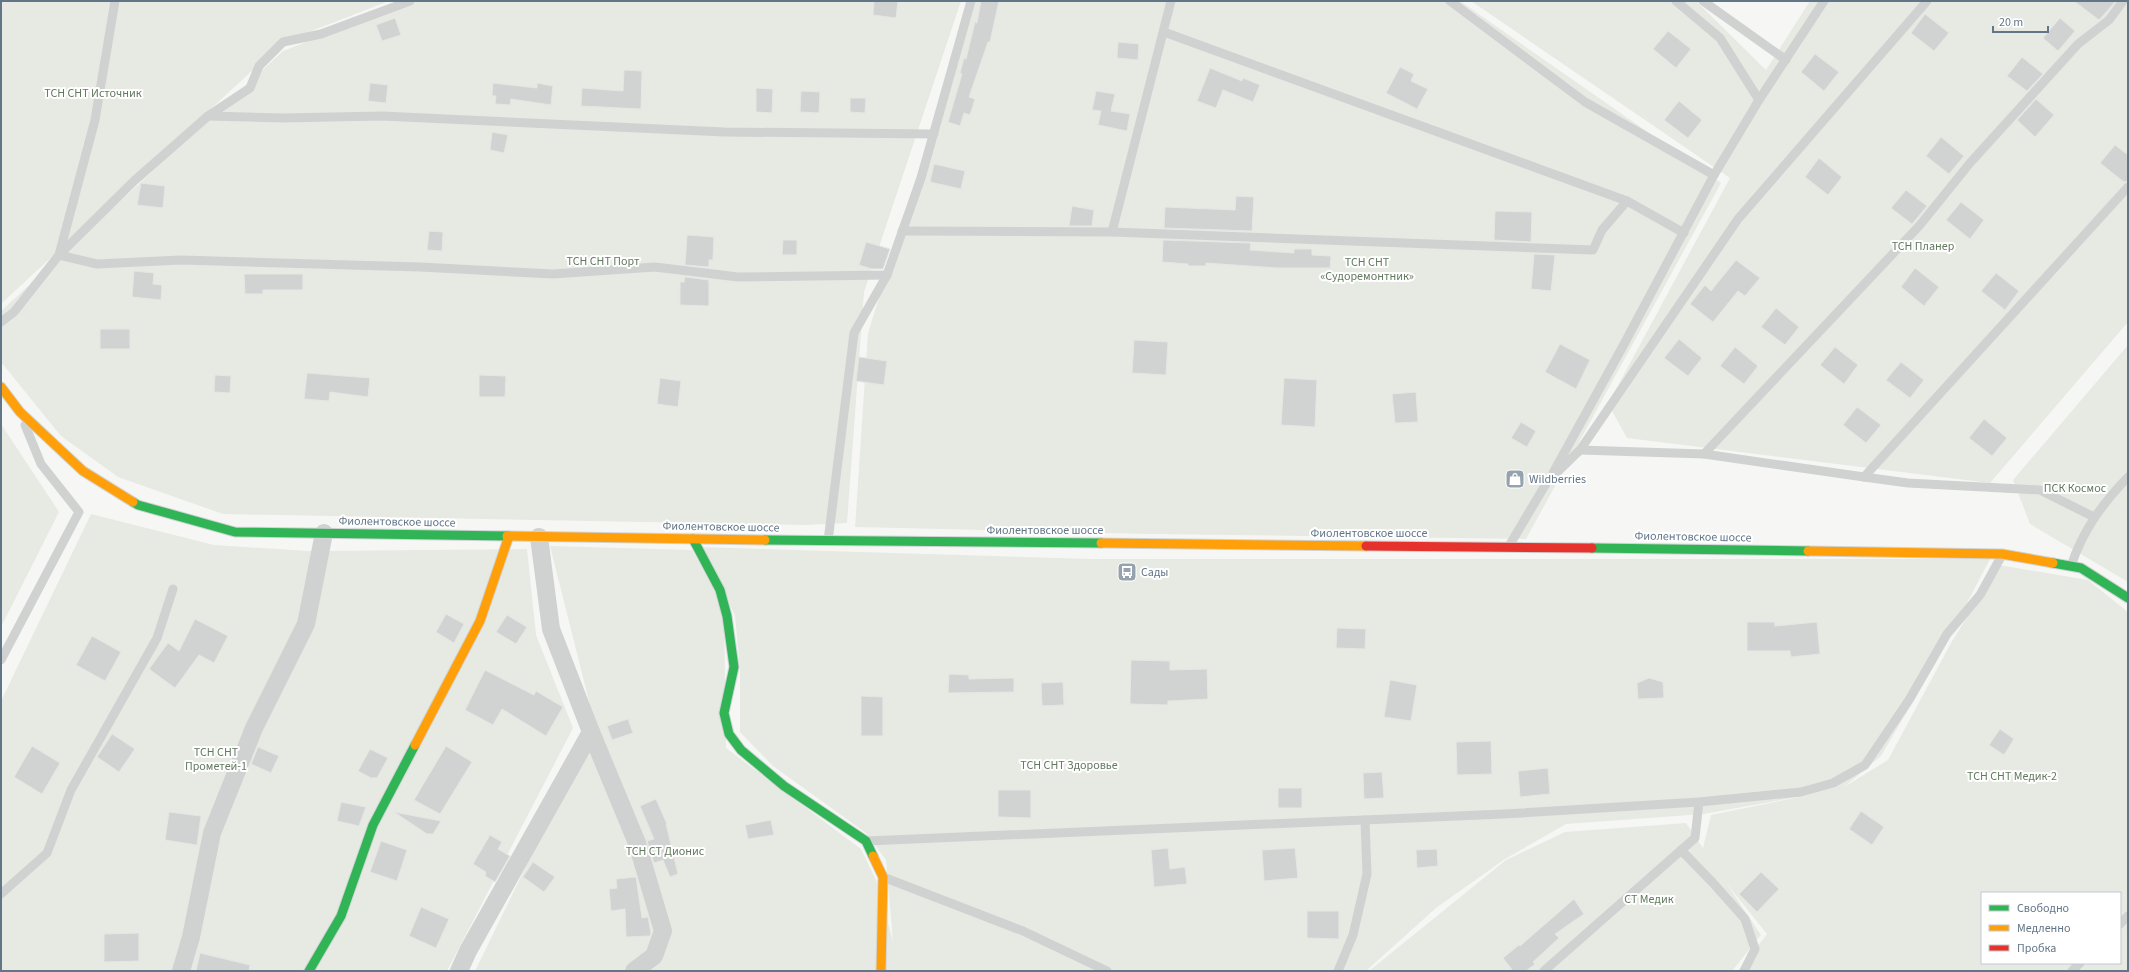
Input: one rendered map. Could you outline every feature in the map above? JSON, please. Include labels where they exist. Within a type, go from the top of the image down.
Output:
[{"type":"main road","name":"Фиолентовское шоссе","points":[[1,388],[20,412],[83,471],[138,505],[235,532],[828,541],[1508,547],[2002,554],[2081,568],[2128,598]]},
{"type":"main road","points":[[310,971],[341,916],[373,825],[480,621],[510,536]]},
{"type":"main road","points":[[693,539],[720,590],[727,616],[734,667],[724,713],[729,734],[740,750],[784,786],[866,841],[883,877],[882,971]]},
{"type":"street","points":[[181,971],[191,937],[212,833],[254,728],[306,624],[324,533]]},
{"type":"street","points":[[539,537],[551,629],[591,732],[637,843],[663,931],[654,956],[634,971]]},
{"type":"street","points":[[459,971],[468,951],[591,732]]},
{"type":"lane","points":[[59,255],[95,120],[115,1]]},
{"type":"lane","points":[[1,322],[14,312],[59,255],[134,181],[208,116],[250,88],[259,66],[283,42],[321,34],[410,1]]},
{"type":"lane","points":[[828,541],[854,333],[887,274],[921,178],[971,1]]},
{"type":"lane","points":[[1112,232],[1171,1]]},
{"type":"lane","points":[[1450,1],[1585,102],[1714,176]]},
{"type":"lane","points":[[1676,1],[1720,38],[1759,100]]},
{"type":"lane","points":[[1703,1],[1786,60]]},
{"type":"lane","points":[[1508,547],[1547,482],[1714,176],[1759,100],[1824,1]]},
{"type":"lane","points":[[1547,482],[1580,450],[1738,220],[1927,1]]},
{"type":"lane","points":[[1704,454],[1920,225],[1970,163],[2078,44],[2109,20],[2123,1]]},
{"type":"lane","points":[[1164,32],[1627,201],[1684,232]]},
{"type":"lane","points":[[208,116],[283,118],[382,116],[724,132],[934,134]]},
{"type":"lane","points":[[1864,477],[2128,187]]},
{"type":"lane","points":[[902,231],[1112,232],[1593,250],[1602,230],[1627,201]]},
{"type":"lane","points":[[59,255],[97,264],[181,260],[420,267],[553,274],[655,267],[738,277],[887,274]]},
{"type":"lane","points":[[1,660],[79,512],[41,464],[20,412]]},
{"type":"lane","points":[[1580,450],[1704,454],[1908,483],[2040,490],[2094,517]]},
{"type":"lane","points":[[2071,566],[2078,543],[2094,517],[2103,503],[2128,477]]},
{"type":"lane","points":[[866,841],[1365,820],[1699,802],[1801,792],[1833,783],[1866,765],[1909,700],[1947,634],[1980,595],[2002,554]]},
{"type":"lane","points":[[1,894],[47,853],[71,790],[157,638],[173,589]]},
{"type":"lane","points":[[1544,971],[1695,838],[1699,802]]},
{"type":"lane","points":[[1338,971],[1353,935],[1367,874],[1365,820]]},
{"type":"lane","points":[[1681,850],[1745,919],[1755,949],[1744,971]]},
{"type":"lane","points":[[883,877],[1023,931],[1108,971]]},
{"type":"green space","name":"ТСН СНТ Источник","points":[[1,1],[389,1],[283,42],[1,304]]},
{"type":"green space","name":"ТСН СНТ Порт","points":[[411,1],[961,1],[864,292],[847,523],[803,525],[223,514],[118,477],[61,436],[1,362],[1,311],[283,51]]},
{"type":"green space","name":"ТСН СНТ «Судоремонтник»","points":[[971,1],[1460,1],[1721,183],[1526,539],[1153,534],[855,527],[868,333]]},
{"type":"green space","name":"ТСН Планер","points":[[1471,1],[1696,1],[1766,70],[1810,1],[2128,1],[2128,322],[1990,483],[1627,438],[1608,404],[1730,178]]},
{"type":"green space","name":"ПСК Космос","points":[[2128,345],[2128,582],[2030,524],[2013,480]]},
{"type":"green space","points":[[1,424],[59,512],[1,627]]},
{"type":"green space","name":"ТСН СНТ Прометей-1","points":[[91,514],[214,545],[309,551],[527,549],[536,635],[573,728],[447,971],[1,971],[1,701]]},
{"type":"green space","name":"ТСН СНТ Здоровье","points":[[550,546],[692,550],[724,608],[726,748],[861,849],[876,880],[893,941],[886,860],[866,833],[773,766],[740,732],[740,671],[735,615],[700,547],[1091,559],[1990,559],[1935,664],[1881,756],[1844,787],[1888,760],[1951,643],[1999,565],[2088,580],[2128,612],[2128,971],[1738,971],[1767,934],[1727,884],[1761,935],[1732,971],[1369,971],[1506,860],[1565,832],[1686,823],[1703,848],[1711,815],[1814,794],[1704,814],[1566,824],[1505,859],[1436,908],[1366,971],[475,971],[595,725]]},
{"type":"building","points":[[874,1],[898,1],[896,18],[873,15]]},
{"type":"building","points":[[981,1],[999,1],[990,42],[988,42],[969,97],[975,99],[970,115],[964,113],[960,126],[948,122],[962,74],[960,73],[964,58],[966,59],[975,22],[977,23]]},
{"type":"building","points":[[2074,1],[2116,1],[2099,20]]},
{"type":"building","points":[[1925,14],[1949,33],[1934,51],[1911,33]]},
{"type":"building","points":[[395,18],[401,35],[382,41],[376,25]]},
{"type":"building","points":[[2060,18],[2075,31],[2058,51],[2043,38]]},
{"type":"building","points":[[1668,31],[1691,49],[1676,68],[1653,49]]},
{"type":"building","points":[[1118,42],[1139,44],[1138,60],[1117,58]]},
{"type":"building","points":[[1815,54],[1839,72],[1824,91],[1801,72]]},
{"type":"building","points":[[2022,57],[2043,74],[2027,91],[2007,76]]},
{"type":"building","points":[[1400,67],[1414,74],[1411,81],[1428,89],[1417,109],[1386,93]]},
{"type":"building","points":[[1210,68],[1242,81],[1243,78],[1260,85],[1253,102],[1223,90],[1216,108],[1197,101]]},
{"type":"building","points":[[624,70],[642,71],[641,109],[581,106],[582,88],[623,91]]},
{"type":"building","points":[[370,83],[388,85],[386,103],[368,101]]},
{"type":"building","points":[[493,83],[537,88],[537,83],[553,86],[551,105],[511,99],[510,105],[495,104],[496,96],[492,96]]},
{"type":"building","points":[[756,88],[773,89],[772,113],[756,112]]},
{"type":"building","points":[[801,91],[820,92],[819,113],[800,112]]},
{"type":"building","points":[[1096,91],[1115,94],[1111,111],[1130,114],[1127,131],[1098,125],[1101,111],[1092,110]]},
{"type":"building","points":[[850,98],[866,98],[865,113],[850,112]]},
{"type":"building","points":[[2036,99],[2054,115],[2035,137],[2017,120]]},
{"type":"building","points":[[1679,101],[1702,120],[1688,138],[1664,120]]},
{"type":"building","points":[[492,132],[508,135],[504,153],[490,150]]},
{"type":"building","points":[[1941,137],[1964,156],[1949,174],[1926,156]]},
{"type":"building","points":[[2115,145],[2128,155],[2128,181],[2124,182],[2100,163]]},
{"type":"building","points":[[1819,158],[1842,177],[1828,195],[1805,177]]},
{"type":"building","points":[[934,164],[965,171],[961,189],[930,182]]},
{"type":"building","points":[[141,183],[165,186],[163,208],[137,205]]},
{"type":"building","points":[[1906,190],[1927,206],[1912,224],[1891,208]]},
{"type":"building","points":[[1236,196],[1254,197],[1252,231],[1164,228],[1165,207],[1235,210]]},
{"type":"building","points":[[1961,202],[1984,220],[1970,239],[1946,220]]},
{"type":"building","points":[[1072,206],[1094,210],[1092,226],[1069,226]]},
{"type":"building","points":[[1495,211],[1532,212],[1531,242],[1494,240]]},
{"type":"building","points":[[429,231],[443,232],[442,251],[427,250]]},
{"type":"building","points":[[687,235],[714,237],[713,260],[709,260],[709,267],[685,265]]},
{"type":"building","points":[[783,240],[797,240],[797,255],[782,255]]},
{"type":"building","points":[[1163,240],[1251,243],[1250,250],[1294,253],[1294,249],[1312,249],[1312,255],[1331,256],[1330,268],[1277,268],[1206,263],[1206,266],[1188,266],[1188,264],[1162,262]]},
{"type":"building","points":[[866,242],[890,249],[883,269],[872,269],[859,265]]},
{"type":"building","points":[[1534,254],[1555,255],[1551,291],[1531,289]]},
{"type":"building","points":[[1736,260],[1760,278],[1745,296],[1738,291],[1713,322],[1690,304],[1705,285],[1711,291]]},
{"type":"building","points":[[1915,268],[1939,287],[1924,306],[1901,287]]},
{"type":"building","points":[[134,271],[154,273],[153,284],[162,285],[161,300],[132,297]]},
{"type":"building","points":[[1996,273],[2019,291],[2005,310],[1981,291]]},
{"type":"building","points":[[244,274],[303,274],[303,290],[263,290],[263,294],[245,294]]},
{"type":"building","points":[[685,277],[709,280],[709,306],[680,305],[680,282],[684,282]]},
{"type":"building","points":[[1776,308],[1799,327],[1785,345],[1761,327]]},
{"type":"building","points":[[100,329],[130,329],[130,349],[100,349]]},
{"type":"building","points":[[1679,339],[1702,358],[1688,376],[1664,358]]},
{"type":"building","points":[[1134,340],[1168,342],[1166,375],[1132,373]]},
{"type":"building","points":[[1560,344],[1590,360],[1576,389],[1545,372]]},
{"type":"building","points":[[1735,347],[1758,366],[1744,384],[1720,366]]},
{"type":"building","points":[[1835,347],[1858,365],[1844,384],[1820,365]]},
{"type":"building","points":[[859,357],[887,361],[884,385],[856,381]]},
{"type":"building","points":[[1901,362],[1924,380],[1910,398],[1886,380]]},
{"type":"building","points":[[307,373],[370,378],[368,397],[330,392],[329,401],[304,399]]},
{"type":"building","points":[[215,375],[231,376],[230,393],[214,392]]},
{"type":"building","points":[[479,375],[506,376],[505,397],[479,397]]},
{"type":"building","points":[[660,378],[681,381],[678,407],[657,404]]},
{"type":"building","points":[[1284,378],[1317,380],[1315,427],[1281,425]]},
{"type":"building","points":[[1416,392],[1418,422],[1395,423],[1392,394]]},
{"type":"building","points":[[1857,407],[1881,425],[1866,443],[1843,425]]},
{"type":"building","points":[[1984,419],[2007,438],[1992,456],[1969,438]]},
{"type":"building","points":[[1521,422],[1536,431],[1527,447],[1511,438]]},
{"type":"building","points":[[446,614],[464,624],[454,643],[436,632]]},
{"type":"building","points":[[507,615],[527,627],[516,644],[496,632]]},
{"type":"building","points":[[195,619],[228,636],[214,663],[199,655],[175,688],[149,669],[168,643],[179,651]]},
{"type":"building","points":[[1747,622],[1775,622],[1775,626],[1817,622],[1820,654],[1791,657],[1790,651],[1747,651]]},
{"type":"building","points":[[1337,628],[1366,629],[1365,649],[1336,648]]},
{"type":"building","points":[[92,636],[121,652],[105,681],[76,665]]},
{"type":"building","points":[[1131,660],[1170,661],[1170,670],[1207,669],[1208,699],[1168,701],[1168,705],[1130,704]]},
{"type":"building","points":[[485,670],[534,695],[536,691],[563,707],[546,736],[502,709],[493,725],[465,710]]},
{"type":"building","points":[[949,674],[969,675],[969,679],[1014,678],[1014,692],[948,693]]},
{"type":"building","points":[[1649,678],[1663,682],[1664,698],[1638,699],[1637,683]]},
{"type":"building","points":[[1390,680],[1417,685],[1411,721],[1384,717]]},
{"type":"building","points":[[1063,682],[1064,705],[1042,706],[1041,683]]},
{"type":"building","points":[[861,696],[883,697],[883,736],[861,736]]},
{"type":"building","points":[[628,719],[633,733],[612,740],[607,726]]},
{"type":"building","points":[[2000,729],[2014,739],[2004,755],[1989,745]]},
{"type":"building","points":[[112,734],[135,749],[119,772],[97,757]]},
{"type":"building","points":[[1491,741],[1492,774],[1457,775],[1456,742]]},
{"type":"building","points":[[32,746],[60,763],[42,794],[14,777]]},
{"type":"building","points":[[446,746],[472,762],[440,814],[414,800]]},
{"type":"building","points":[[258,747],[279,756],[271,773],[251,764]]},
{"type":"building","points":[[370,749],[388,758],[377,778],[371,778],[358,771]]},
{"type":"building","points":[[1548,768],[1550,794],[1520,797],[1518,771]]},
{"type":"building","points":[[1382,772],[1384,798],[1364,799],[1363,773]]},
{"type":"building","points":[[1278,788],[1302,788],[1302,808],[1278,808]]},
{"type":"building","points":[[998,790],[1031,790],[1031,818],[998,817]]},
{"type":"building","points":[[656,799],[667,824],[678,874],[670,877],[663,860],[654,863],[647,841],[654,839],[640,806]]},
{"type":"building","points":[[341,802],[366,807],[359,826],[337,821]]},
{"type":"building","points":[[1861,811],[1884,827],[1872,845],[1849,829]]},
{"type":"building","points":[[169,812],[201,816],[197,845],[165,840]]},
{"type":"building","points":[[394,812],[441,821],[433,834],[427,834]]},
{"type":"building","points":[[771,820],[774,835],[748,839],[745,825]]},
{"type":"building","points":[[490,835],[502,842],[498,849],[510,856],[495,882],[485,876],[486,872],[473,864]]},
{"type":"building","points":[[381,841],[407,850],[397,881],[370,872]]},
{"type":"building","points":[[1168,848],[1170,869],[1185,867],[1187,884],[1154,887],[1151,850]]},
{"type":"building","points":[[1295,848],[1298,878],[1264,881],[1262,850]]},
{"type":"building","points":[[1437,849],[1438,866],[1417,868],[1416,850]]},
{"type":"building","points":[[533,862],[555,877],[544,892],[523,877]]},
{"type":"building","points":[[1761,872],[1779,889],[1757,912],[1739,894]]},
{"type":"building","points":[[636,877],[642,918],[648,917],[651,933],[650,936],[626,937],[625,909],[611,911],[609,889],[617,888],[616,879]]},
{"type":"building","points":[[1574,899],[1584,914],[1555,934],[1559,938],[1533,962],[1535,964],[1526,971],[1513,971],[1503,958],[1519,945],[1520,946]]},
{"type":"building","points":[[421,907],[449,919],[436,948],[409,936]]},
{"type":"building","points":[[1307,911],[1339,911],[1339,939],[1307,938]]},
{"type":"building","points":[[139,933],[139,961],[104,962],[104,934]]},
{"type":"building","points":[[200,953],[250,965],[249,971],[196,971]]},
{"type":"traffic: fast","points":[[133,502],[138,505],[235,532],[507,536]]},
{"type":"traffic: fast","points":[[693,539],[720,590],[727,616],[734,667],[724,713],[729,734],[741,750],[784,786],[866,841],[873,856]]},
{"type":"traffic: fast","points":[[765,540],[1101,543]]},
{"type":"traffic: fast","points":[[1592,548],[1808,551]]},
{"type":"traffic: fast","points":[[2053,563],[2081,568],[2128,598]]},
{"type":"traffic: fast","points":[[309,971],[341,916],[373,825],[415,745]]},
{"type":"traffic: slow","points":[[1,387],[20,412],[83,471],[133,502]]},
{"type":"traffic: slow","points":[[507,536],[765,540]]},
{"type":"traffic: slow","points":[[415,745],[480,621],[509,536]]},
{"type":"traffic: slow","points":[[1101,543],[1366,546]]},
{"type":"traffic: slow","points":[[1808,551],[2002,554],[2053,563]]},
{"type":"traffic: slow","points":[[873,856],[883,877],[881,971]]},
{"type":"traffic: jam","points":[[1366,546],[1592,548]]},
{"type":"place","name":"Wildberries","points":[[1515,479]]},
{"type":"place","name":"Сады","points":[[1127,572]]},
{"type":"park label","name":"ТСН СНТ Медик-2","points":[[2012,776]]},
{"type":"park label","name":"ТСН СТ Дионис","points":[[665,851]]},
{"type":"park label","name":"СТ Медик","points":[[1649,899]]}]
